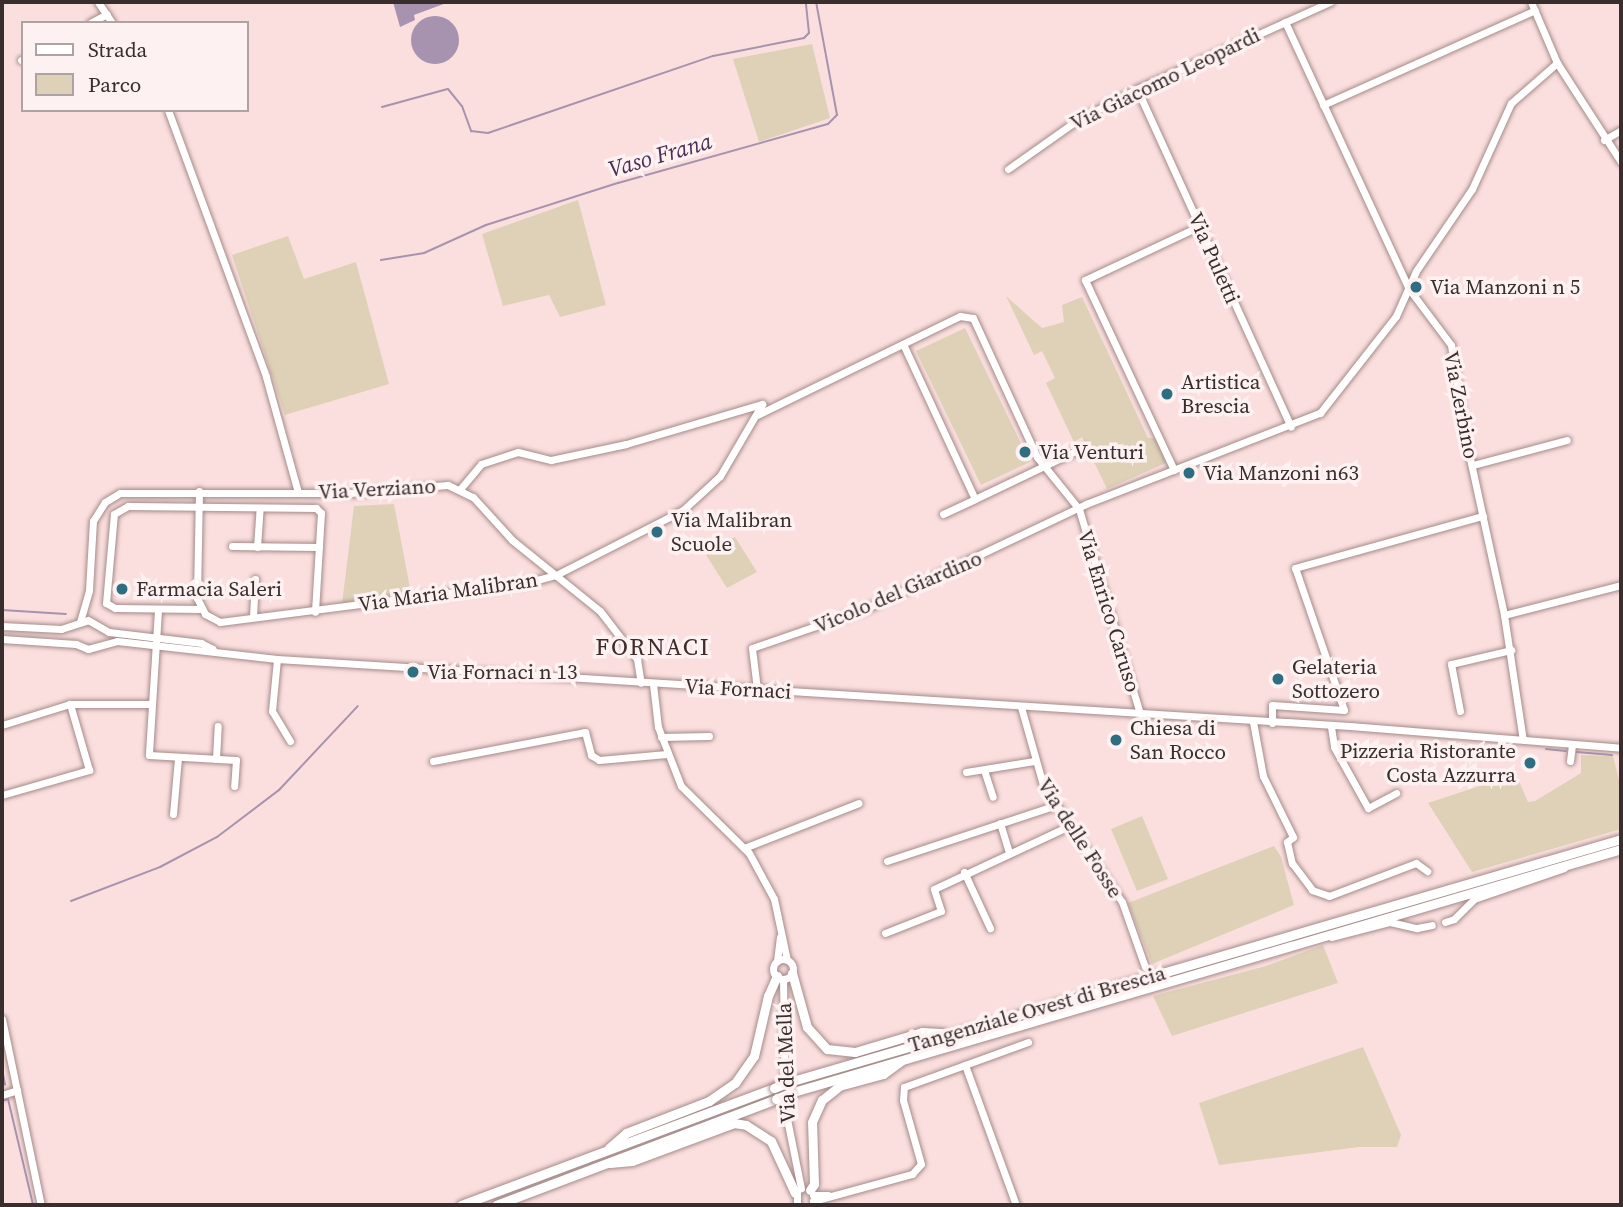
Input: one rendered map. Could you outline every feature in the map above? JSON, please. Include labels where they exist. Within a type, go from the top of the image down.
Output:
[{"type":"main road","name":"Tangenziale Ovest di Brescia","points":[[461,1205],[789,1082],[1605,844],[1621,837]]},
{"type":"main road","name":"Tangenziale Ovest di Brescia","points":[[496,1205],[790,1093],[1621,849]]},
{"type":"main road","points":[[608,1149],[626,1133],[709,1101],[735,1083],[754,1056],[768,996],[784,976],[807,1027],[827,1049],[855,1052],[922,1032],[949,1034]]},
{"type":"main road","points":[[808,1198],[814,1184],[813,1122],[822,1100],[839,1086],[883,1074],[906,1058]]},
{"type":"main road","points":[[605,1163],[632,1161],[734,1123],[756,1128],[771,1141],[808,1198]]},
{"type":"street","points":[[99,2],[111,21]]},
{"type":"street","name":"Via Giacomo Leopardi","points":[[1008,169],[1076,121],[1137,89],[1330,2]]},
{"type":"street","points":[[1531,2],[1557,63],[1604,140],[1621,162]]},
{"type":"street","points":[[1323,105],[1535,10]]},
{"type":"street","points":[[94,21],[107,14]]},
{"type":"street","name":"Via Zerbino","points":[[1285,22],[1409,289],[1451,345],[1472,465],[1511,650],[1523,740]]},
{"type":"street","points":[[756,415],[960,316],[973,318],[1044,468],[1079,509],[1174,470],[1291,427],[1329,405],[1396,316],[1409,289],[1472,189],[1511,103],[1557,63]]},
{"type":"street","name":"Via Puletti","points":[[1137,89],[1291,427]]},
{"type":"street","name":"Via Verziano","points":[[169,112],[266,377],[298,492],[432,485],[461,488],[512,540],[600,611],[637,659],[641,683]]},
{"type":"street","points":[[1604,140],[1621,130]]},
{"type":"street","points":[[1174,470],[1085,281],[1200,226]]},
{"type":"street","points":[[903,344],[975,499]]},
{"type":"street","name":"Via Maria Malibran","points":[[202,609],[225,623],[556,575],[682,510],[704,494],[720,476],[762,404],[626,444],[551,460],[517,452],[481,464],[461,488]]},
{"type":"street","points":[[1472,465],[1567,440]]},
{"type":"street","points":[[943,514],[1084,447]]},
{"type":"street","points":[[99,643],[101,628],[92,620],[89,590],[91,543],[97,510],[112,496],[128,491],[298,492]]},
{"type":"street","points":[[199,491],[200,508],[197,598],[202,609],[158,610],[106,603],[110,522],[120,509],[200,508],[316,508],[321,513],[315,612]]},
{"type":"street","points":[[257,547],[260,508]]},
{"type":"street","name":"Vicolo del Giardino","points":[[757,689],[752,649],[865,609],[1079,509]]},
{"type":"street","name":"Via Enrico Caruso","points":[[1079,509],[1140,714]]},
{"type":"street","points":[[1272,723],[1272,705],[1344,710],[1295,568],[1483,516]]},
{"type":"street","points":[[91,543],[108,543]]},
{"type":"street","points":[[232,546],[319,547]]},
{"type":"street","points":[[253,617],[255,579]]},
{"type":"street","points":[[1504,615],[1621,585]]},
{"type":"street","points":[[76,643],[77,625],[89,590]]},
{"type":"street","points":[[158,610],[149,755],[236,760],[234,786]]},
{"type":"street","points":[[2,626],[77,625],[92,620]]},
{"type":"street","name":"Via Fornaci","points":[[101,628],[223,654],[276,659],[1140,714],[1621,748]]},
{"type":"street","name":"Via Fornaci","points":[[2,639],[76,643],[88,649],[99,643],[156,640]]},
{"type":"street","points":[[1460,712],[1451,663],[1511,650]]},
{"type":"street","points":[[276,659],[272,711],[290,741]]},
{"type":"street","name":"Via del Mella","points":[[653,684],[661,737],[681,786],[744,848],[774,899],[787,960],[784,976],[785,1109],[808,1198],[797,1205]]},
{"type":"street","points":[[2,725],[71,704],[152,704]]},
{"type":"street","points":[[2,795],[89,769],[71,704]]},
{"type":"street","name":"Via delle Fosse","points":[[1021,707],[1034,761],[1069,826],[1122,902],[1145,967]]},
{"type":"street","points":[[1253,722],[1263,776],[1293,837],[1287,842],[1292,863],[1312,890],[1329,895],[1416,863],[1427,871]]},
{"type":"street","points":[[216,759],[218,726]]},
{"type":"street","points":[[1331,727],[1334,747],[1368,808],[1396,793]]},
{"type":"street","points":[[433,761],[585,732],[591,755],[598,760],[667,754]]},
{"type":"street","points":[[661,737],[709,736]]},
{"type":"street","points":[[1570,761],[1572,744]]},
{"type":"street","points":[[173,814],[178,758]]},
{"type":"street","points":[[966,772],[1034,761]]},
{"type":"street","points":[[984,770],[993,797]]},
{"type":"street","points":[[744,848],[859,803]]},
{"type":"street","points":[[887,861],[1056,804]]},
{"type":"street","points":[[1000,823],[1009,853]]},
{"type":"street","points":[[885,933],[941,911],[934,889],[964,872],[1069,826]]},
{"type":"street","points":[[1445,922],[1454,919],[1474,900],[1574,863]]},
{"type":"street","points":[[964,872],[990,928]]},
{"type":"street","points":[[1327,937],[1391,922],[1418,928],[1432,925]]},
{"type":"street","name":"Via del Mella","points":[[780,929],[776,961],[784,976]]},
{"type":"street","points":[[776,961],[787,960]]},
{"type":"street","points":[[2,1019],[41,1205]]},
{"type":"street","points":[[808,1198],[839,1196],[912,1174],[921,1164],[902,1100],[904,1087],[1028,1042]]},
{"type":"street","points":[[965,1065],[1016,1205]]},
{"type":"street","points":[[2,1095],[17,1090]]},
{"type":"green space","points":[[812,44],[830,118],[759,142],[733,59]]},
{"type":"green space","points":[[578,200],[606,305],[560,317],[549,295],[503,306],[482,234]]},
{"type":"green space","points":[[288,236],[304,279],[356,262],[389,384],[285,415],[232,255]]},
{"type":"green space","points":[[1006,296],[1042,328],[1064,322],[1062,305],[1082,297],[1148,438],[1156,438],[1166,463],[1107,489],[1082,437],[1074,442],[1046,383],[1055,378],[1042,351],[1034,355]]},
{"type":"green space","points":[[965,328],[1030,462],[981,485],[916,351]]},
{"type":"green space","points":[[394,504],[411,593],[342,604],[354,506]]},
{"type":"green space","points":[[735,537],[757,572],[727,588],[706,555]]},
{"type":"green space","points":[[1581,755],[1613,756],[1621,788],[1621,829],[1472,872],[1428,803],[1516,774],[1528,802],[1535,801],[1581,773]]},
{"type":"green space","points":[[1142,816],[1168,879],[1137,891],[1111,829]]},
{"type":"green space","points":[[1274,846],[1281,857],[1294,905],[1152,964],[1128,903]]},
{"type":"green space","points":[[1323,945],[1338,983],[1172,1036],[1153,996],[1266,966]]},
{"type":"green space","points":[[1363,1047],[1401,1135],[1397,1147],[1359,1147],[1219,1165],[1199,1103]]},
{"type":"shaded area","points":[[393,2],[449,2],[414,15],[415,20],[400,27]]},
{"type":"shaded area","points":[[435,16],[452,23],[459,40],[452,57],[435,64],[418,57],[411,40],[418,23]]},
{"type":"waterway","name":"Vaso Frana","points":[[382,107],[448,89],[462,106],[471,131],[488,133],[713,56],[804,38],[809,33],[806,2]]},
{"type":"waterway","name":"Vaso Frana","points":[[381,260],[424,253],[486,225],[618,183],[828,124],[837,115],[816,2]]},
{"type":"waterway","points":[[2,610],[66,614]]},
{"type":"waterway","points":[[71,901],[160,867],[217,837],[279,790],[358,706]]},
{"type":"waterway","points":[[1546,749],[1566,751]]},
{"type":"waterway","points":[[1577,752],[1612,755]]},
{"type":"waterway","points":[[2,1069],[5,1085]]},
{"type":"waterway","points":[[2,1101],[8,1099],[33,1205]]},
{"type":"place","name":"Via Manzoni n 5","points":[[1416,287]]},
{"type":"place","name":"Artistica Brescia","points":[[1167,394]]},
{"type":"place","name":"Via Venturi","points":[[1025,452]]},
{"type":"place","name":"Via Manzoni n63","points":[[1189,473]]},
{"type":"place","name":"Via Malibran Scuole","points":[[657,532]]},
{"type":"place","name":"Farmacia Saleri","points":[[122,589]]},
{"type":"place","name":"Via Fornaci n 13","points":[[413,672]]},
{"type":"place","name":"Gelateria Sottozero","points":[[1278,679]]},
{"type":"place","name":"Chiesa di San Rocco","points":[[1116,740]]},
{"type":"place","name":"Pizzeria Ristorante Costa Azzurra","points":[[1530,763]]},
{"type":"district","name":"FORNACI","points":[[653,647]]}]
